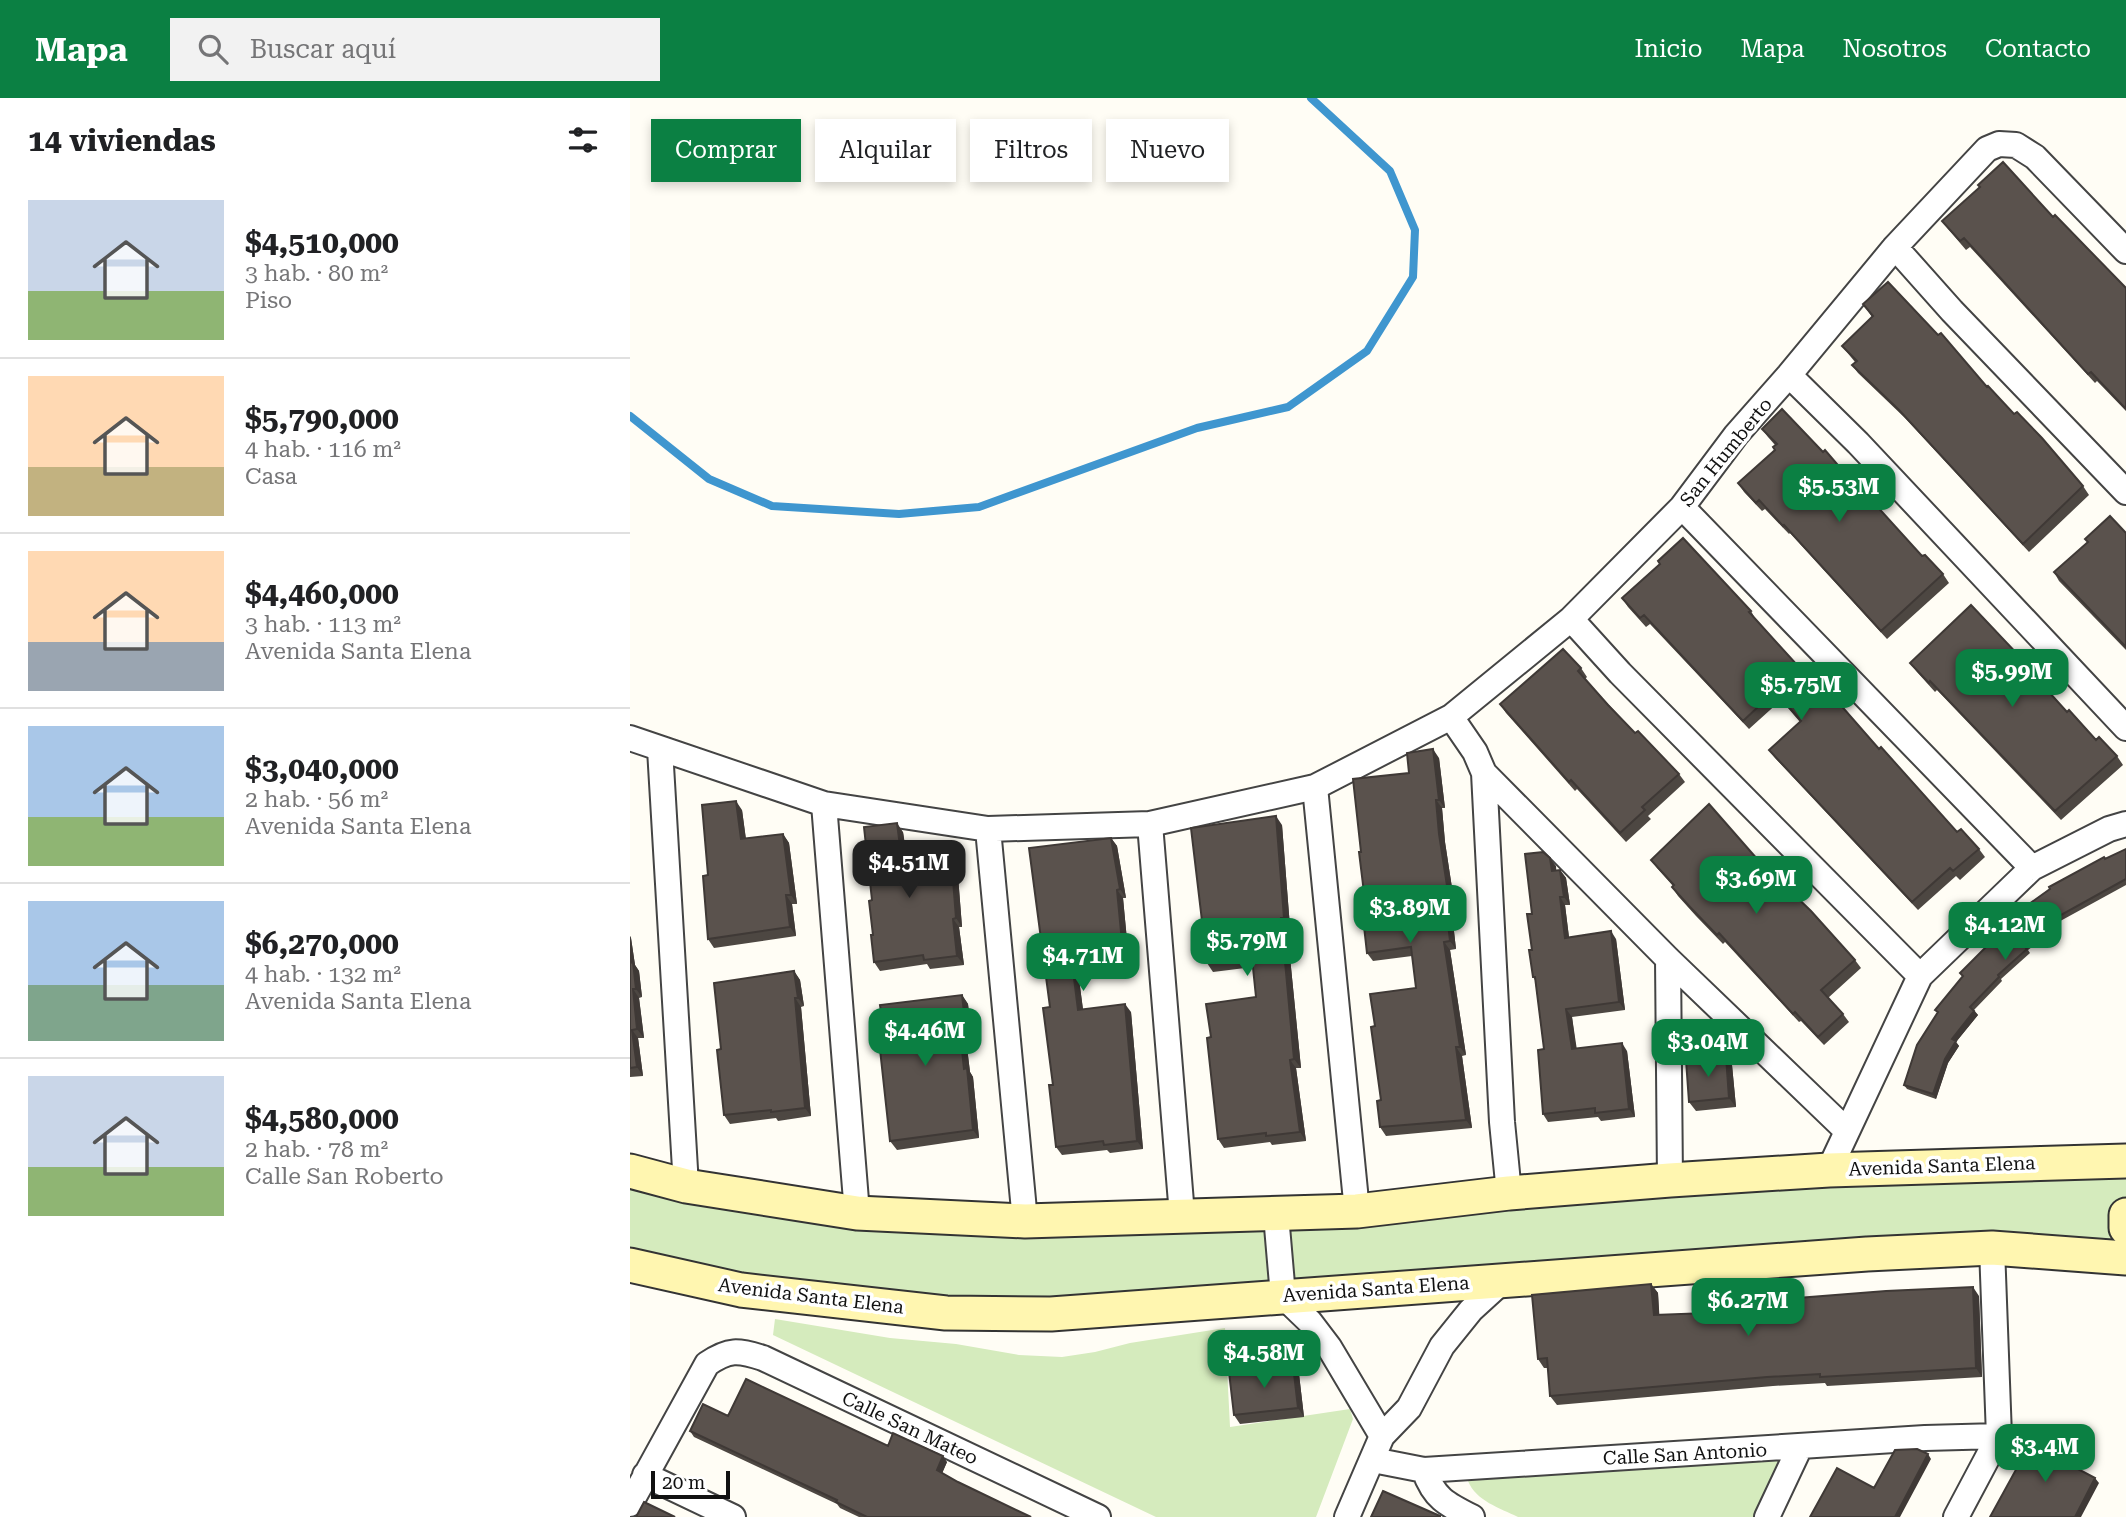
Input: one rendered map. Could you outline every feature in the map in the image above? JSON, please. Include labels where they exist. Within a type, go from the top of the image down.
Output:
[{"type":"street","name":"San Humberto","points":[[630,738],[824,804],[988,829],[1150,824],[1315,787],[1451,717],[1571,619],[1682,507],[1736,435],[1790,375],[1895,247],[1987,149],[1999,144],[2016,145],[2035,157],[2126,251]]},
{"type":"street","points":[[1895,247],[1952,311],[2126,492]]},
{"type":"street","points":[[1790,375],[1858,443],[2126,728]]},
{"type":"street","points":[[1682,507],[2032,868]]},
{"type":"street","points":[[1571,619],[1620,673],[1920,976]]},
{"type":"street","points":[[1451,717],[1475,752],[1484,773],[1502,1122],[1509,1193]]},
{"type":"street","points":[[660,749],[686,1186]]},
{"type":"street","points":[[1484,773],[1668,959],[1846,1130]]},
{"type":"street","points":[[1315,787],[1357,1211]]},
{"type":"street","points":[[824,804],[857,1213]]},
{"type":"street","points":[[1150,824],[1182,1215]]},
{"type":"street","points":[[1829,1170],[1920,976],[2032,868],[2118,827]]},
{"type":"street","points":[[988,829],[1025,1221]]},
{"type":"street","points":[[1668,959],[1670,1180]]},
{"type":"street","name":"Avenida Santa Elena","points":[[630,1171],[686,1186],[857,1213],[1025,1221],[1357,1211],[1509,1193],[1670,1180],[1829,1170],[2126,1161]]},
{"type":"street","points":[[1276,1215],[1283,1296],[1310,1322],[1329,1347],[1382,1436]]},
{"type":"street","points":[[2126,1215],[2126,1228]]},
{"type":"street","points":[[1956,1517],[1999,1436],[1992,1248]]},
{"type":"street","name":"Avenida Santa Elena","points":[[630,1265],[741,1290],[946,1313],[1051,1314],[1867,1254],[1992,1248],[2126,1258]]},
{"type":"street","points":[[1347,1517],[1382,1436],[1409,1408],[1442,1346],[1471,1310],[1505,1279]]},
{"type":"street","name":"Calle San Mateo","points":[[645,1475],[707,1364],[733,1351],[762,1359],[1098,1517]]},
{"type":"street","name":"Calle San Antonio","points":[[1373,1460],[1424,1470],[1925,1438],[1999,1436]]},
{"type":"street","points":[[1767,1517],[1800,1447]]},
{"type":"street","points":[[1424,1470],[1431,1489],[1446,1504],[1472,1517]]},
{"type":"street","points":[[630,1504],[645,1475],[733,1517]]},
{"type":"green space","points":[[2126,1161],[2126,1258],[1992,1248],[1051,1314],[630,1265],[630,1171],[1025,1221]]},
{"type":"green space","points":[[775,1319],[890,1338],[956,1344],[1019,1355],[1062,1357],[1225,1328],[1230,1427],[1350,1409],[1353,1419],[1316,1517],[1156,1517],[773,1335]]},
{"type":"green space","points":[[1769,1453],[1779,1461],[1779,1470],[1754,1517],[1518,1517],[1483,1499],[1468,1481],[1471,1475]]},
{"type":"building","points":[[2003,162],[2053,217],[2055,215],[2126,288],[2126,409],[2091,372],[2088,374],[1964,238],[1960,241],[1942,221]]},
{"type":"building","points":[[1888,282],[1938,335],[1941,333],[1987,387],[2042,438],[2083,486],[2023,544],[1899,410],[1852,365],[1857,361],[1842,346],[1873,316],[1863,304]]},
{"type":"building","points":[[1782,409],[1823,452],[1825,450],[1872,505],[1874,503],[1922,556],[1925,555],[1943,574],[1881,631],[1784,525],[1759,500],[1756,503],[1738,483],[1775,450],[1773,447],[1777,444],[1762,429]]},
{"type":"building","points":[[2110,516],[2126,533],[2126,647],[2054,572],[2088,542],[2085,539]]},
{"type":"building","points":[[1683,538],[1827,698],[1831,694],[1957,832],[1961,829],[1979,849],[1953,871],[1950,868],[1912,902],[1769,750],[1801,721],[1775,691],[1743,721],[1644,615],[1640,618],[1622,598],[1660,564],[1658,561]]},
{"type":"building","points":[[1971,605],[2040,678],[2038,680],[2067,712],[2069,710],[2096,740],[2099,737],[2117,756],[2055,811],[1910,663]]},
{"type":"building","points":[[1563,649],[1581,668],[1578,671],[1608,705],[1635,733],[1638,731],[1679,774],[1642,807],[1645,810],[1620,833],[1571,780],[1569,782],[1500,704]]},
{"type":"building","points":[[1433,749],[1439,800],[1436,800],[1439,834],[1450,905],[1446,906],[1450,941],[1444,942],[1460,1047],[1456,1047],[1466,1120],[1380,1127],[1377,1101],[1381,1100],[1371,1027],[1375,1026],[1370,994],[1416,988],[1411,947],[1367,953],[1364,926],[1368,925],[1353,779],[1409,773],[1407,753]]},
{"type":"building","points":[[736,801],[741,839],[783,834],[791,895],[786,895],[790,927],[708,939],[703,876],[708,875],[702,805]]},
{"type":"building","points":[[1709,804],[1758,860],[1811,911],[1855,960],[1821,990],[1843,1014],[1818,1037],[1795,1012],[1793,1014],[1719,933],[1717,935],[1690,907],[1651,860]]},
{"type":"building","points":[[1276,816],[1284,918],[1281,918],[1294,1059],[1290,1060],[1300,1132],[1218,1139],[1206,1004],[1256,997],[1252,958],[1207,963],[1191,828]]},
{"type":"building","points":[[897,823],[902,861],[951,854],[957,956],[924,960],[923,955],[874,962],[869,901],[872,900],[864,827]]},
{"type":"building","points":[[1111,838],[1120,889],[1117,890],[1124,963],[1073,970],[1078,1010],[1125,1004],[1137,1141],[1104,1145],[1103,1141],[1056,1147],[1049,1085],[1053,1085],[1043,1008],[1050,1007],[1029,848]]},
{"type":"building","points":[[2126,849],[2126,879],[2050,921],[2053,925],[2024,946],[2027,949],[1998,975],[1970,1007],[1974,1011],[1952,1039],[1956,1041],[1945,1059],[1933,1094],[1904,1085],[1917,1045],[1938,1012],[1935,1010],[1963,976],[1960,973],[2017,916],[2015,914],[2050,889],[2049,887],[2104,857],[2105,859]]},
{"type":"building","points":[[1543,852],[1550,858],[1552,871],[1560,870],[1565,938],[1611,931],[1619,1002],[1566,1009],[1572,1049],[1622,1043],[1629,1109],[1595,1113],[1595,1108],[1543,1114],[1538,1050],[1544,1049],[1529,950],[1532,950],[1527,914],[1532,914],[1525,854]]},
{"type":"building","points":[[633,962],[637,1029],[632,1030],[637,1067],[630,1068],[630,963]]},
{"type":"building","points":[[794,971],[805,1108],[724,1115],[714,983]]},
{"type":"building","points":[[962,995],[965,1021],[959,1022],[973,1130],[890,1141],[879,1040],[885,1039],[880,1005]]},
{"type":"building","points":[[1726,1056],[1729,1098],[1689,1102],[1686,1060]]},
{"type":"building","points":[[1651,1284],[1654,1315],[1708,1313],[1770,1306],[1798,1302],[1798,1298],[1973,1287],[1976,1368],[1820,1377],[1820,1374],[1767,1377],[1550,1396],[1547,1358],[1538,1359],[1532,1295]]},
{"type":"building","points":[[1293,1365],[1298,1408],[1234,1415],[1229,1372]]},
{"type":"building","points":[[746,1379],[888,1446],[893,1433],[943,1456],[937,1470],[1031,1517],[867,1517],[836,1502],[837,1500],[690,1431],[703,1404],[728,1416]]},
{"type":"building","points":[[2044,1428],[2068,1443],[2059,1459],[2095,1478],[2075,1517],[1990,1517],[2018,1466],[2020,1467]]},
{"type":"building","points":[[1917,1449],[1928,1454],[1895,1517],[1810,1517],[1837,1468],[1874,1488],[1895,1450]]},
{"type":"building","points":[[1383,1491],[1440,1516],[1440,1517],[1371,1517]]},
{"type":"building","points":[[644,1502],[675,1517],[636,1517]]},
{"type":"waterway","points":[[630,416],[709,479],[772,506],[899,514],[979,507],[1197,428],[1288,407],[1367,351],[1413,277],[1415,230],[1390,171],[1311,98]]}]
